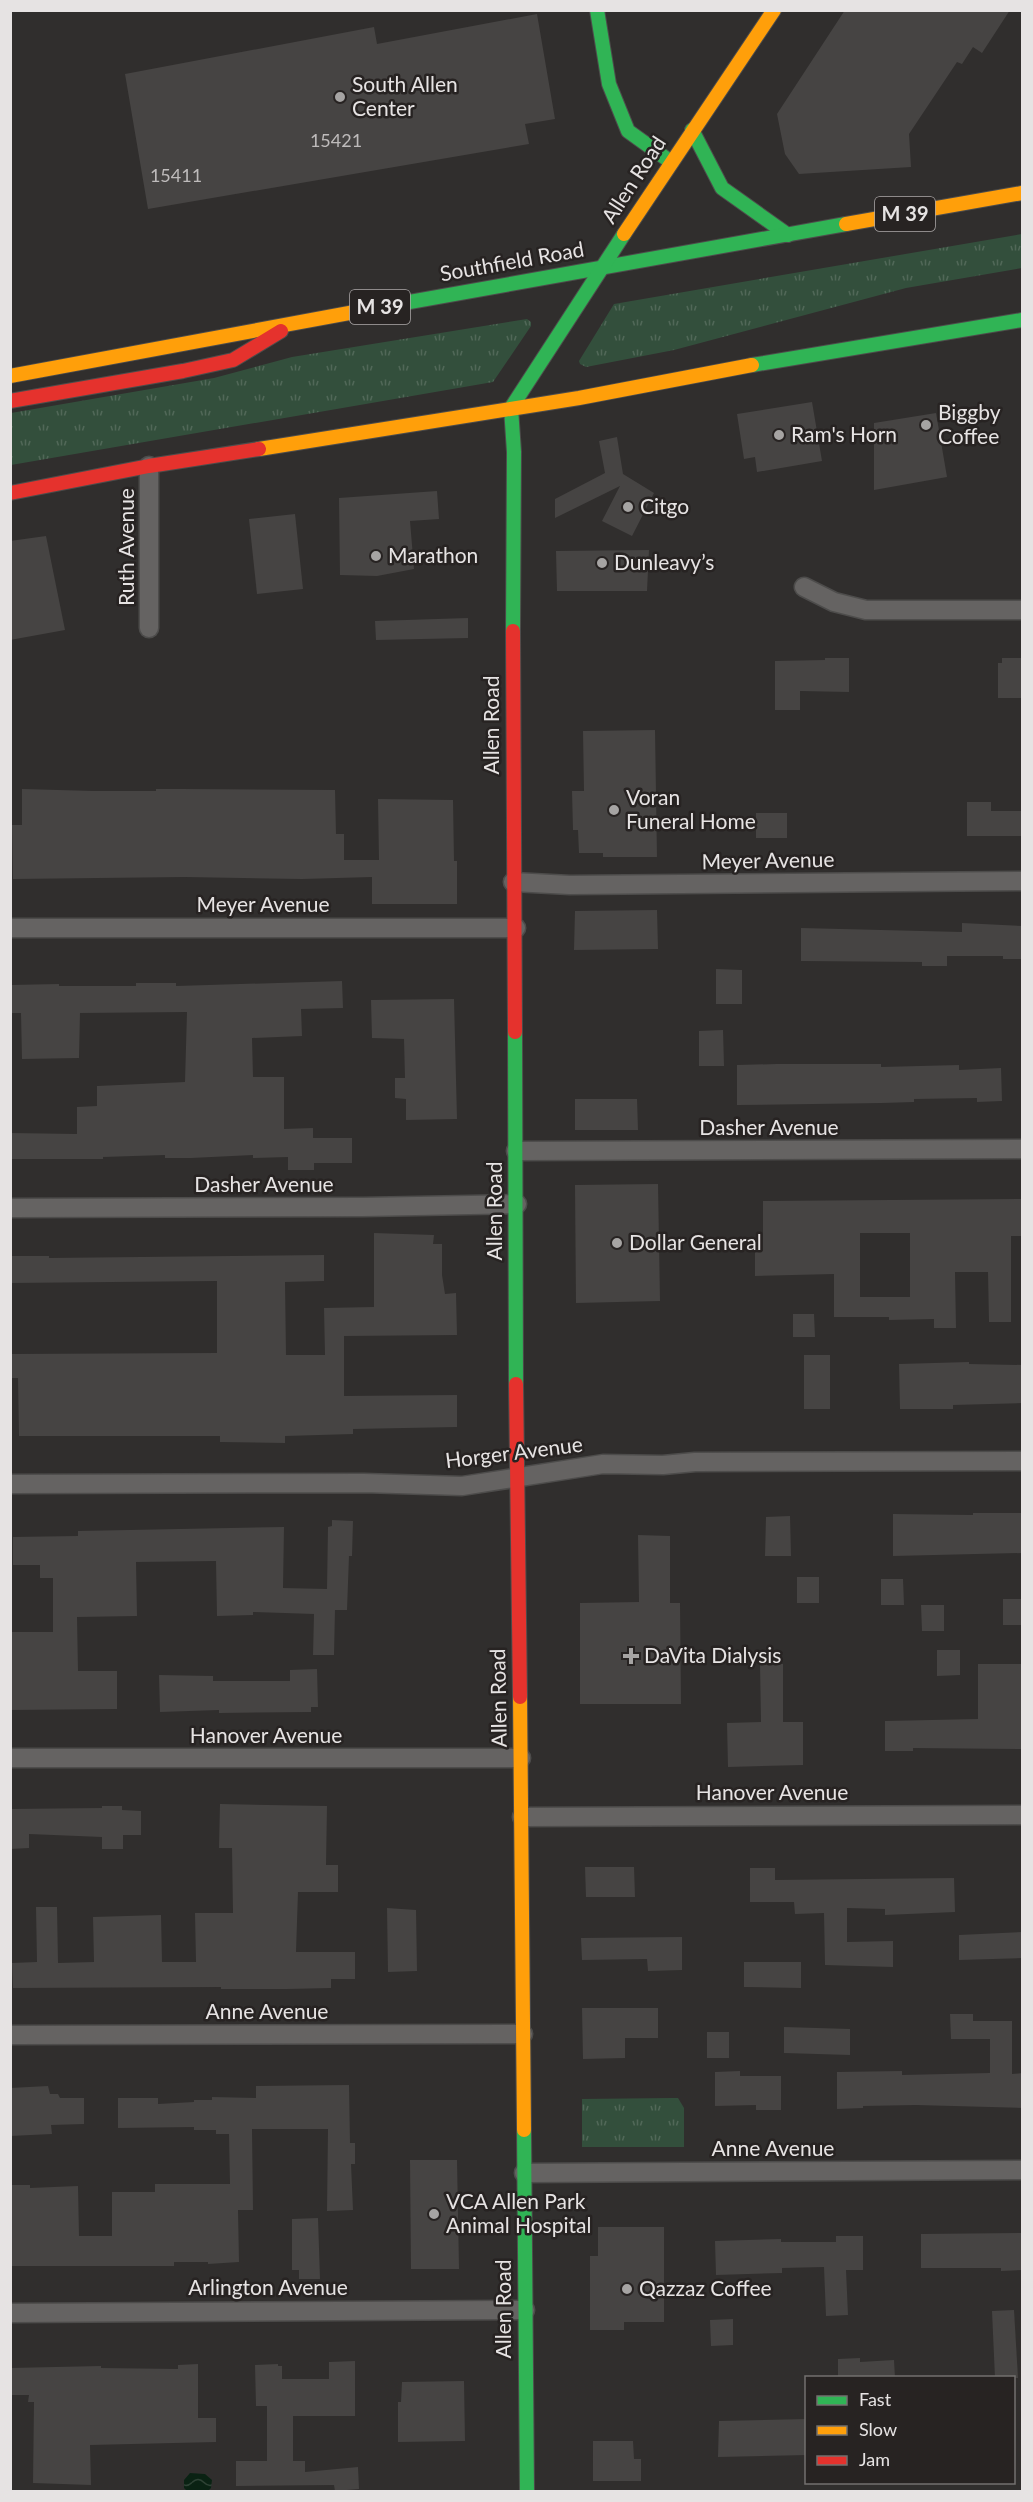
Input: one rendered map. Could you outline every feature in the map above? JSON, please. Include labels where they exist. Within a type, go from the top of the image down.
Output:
[{"type":"main road","points":[[597,10],[609,84],[628,131],[671,162]]},
{"type":"main road","name":"Allen Road","points":[[526,2492],[522,1817],[515,1476],[516,928],[513,882],[514,452],[511,408],[692,130],[774,10]]},
{"type":"main road","points":[[692,130],[722,188],[788,235]]},
{"type":"main road","name":"Southfield Road","points":[[10,376],[297,321],[1023,193]]},
{"type":"main road","points":[[10,493],[149,466],[305,440],[413,426],[1023,320]]},
{"type":"main road","points":[[10,401],[183,371],[232,360],[297,321]]},
{"type":"street","name":"Ruth Avenue","points":[[149,466],[149,628]]},
{"type":"street","points":[[804,587],[834,602],[866,610],[1023,610]]},
{"type":"street","name":"Meyer Avenue","points":[[513,882],[581,885],[1023,881]]},
{"type":"street","name":"Meyer Avenue","points":[[10,928],[516,928]]},
{"type":"street","name":"Dasher Avenue","points":[[516,1151],[1023,1149]]},
{"type":"street","name":"Dasher Avenue","points":[[10,1208],[517,1204]]},
{"type":"street","name":"Horger Avenue","points":[[10,1484],[462,1486],[608,1463],[663,1465],[695,1462],[1023,1461]]},
{"type":"street","name":"Hanover Avenue","points":[[10,1758],[521,1758]]},
{"type":"street","name":"Hanover Avenue","points":[[522,1817],[1023,1815]]},
{"type":"street","name":"Anne Avenue","points":[[10,2035],[523,2034]]},
{"type":"street","name":"Anne Avenue","points":[[524,2173],[1023,2170]]},
{"type":"street","name":"Arlington Avenue","points":[[10,2313],[525,2310]]},
{"type":"green space","points":[[1022,234],[1022,268],[906,288],[674,350],[586,367],[579,361],[614,304]]},
{"type":"green space","points":[[527,319],[531,322],[531,326],[493,382],[11,465],[11,413],[214,378],[292,357]]},
{"type":"green space","points":[[678,2098],[684,2108],[684,2147],[582,2147],[582,2099]]},
{"type":"water","points":[[190,2473],[205,2474],[212,2480],[211,2488],[208,2491],[187,2491],[184,2488],[184,2480]]},
{"type":"building","points":[[845,10],[1010,10],[982,53],[973,47],[962,64],[957,62],[909,134],[911,167],[799,174],[785,154],[777,114]]},
{"type":"building","name":"South Allen Center","points":[[537,14],[555,119],[525,124],[529,144],[148,209],[125,74],[374,27],[377,44]]},
{"type":"building","name":"Ram's Horn","points":[[812,402],[822,461],[757,472],[755,457],[744,459],[737,414]]},
{"type":"building","points":[[936,413],[947,477],[874,490],[874,423]]},
{"type":"building","points":[[617,437],[623,474],[654,493],[632,536],[602,521],[620,486],[555,518],[555,499],[605,473],[599,441]]},
{"type":"building","points":[[437,491],[439,519],[410,521],[414,569],[377,576],[340,575],[339,498]]},
{"type":"building","points":[[295,514],[303,589],[257,594],[249,519]]},
{"type":"building","points":[[46,536],[65,630],[10,640],[10,541]]},
{"type":"building","name":"Dunleavy’s","points":[[649,550],[647,591],[557,591],[556,551]]},
{"type":"building","points":[[468,618],[468,638],[376,640],[375,621]]},
{"type":"building","points":[[825,658],[849,658],[849,692],[800,691],[800,710],[775,710],[775,661],[825,660]]},
{"type":"building","points":[[1002,658],[1022,658],[1022,698],[998,698],[998,663],[1002,663]]},
{"type":"building","name":"Voran Funeral Home","points":[[655,730],[657,857],[603,857],[603,853],[579,853],[578,830],[573,830],[572,791],[584,791],[583,731]]},
{"type":"building","points":[[22,789],[335,790],[336,834],[344,834],[344,860],[379,860],[378,799],[453,800],[457,904],[372,904],[372,877],[13,879],[12,825],[22,825]]},
{"type":"building","points":[[967,802],[991,802],[991,811],[1023,811],[1023,836],[967,836]]},
{"type":"building","points":[[756,813],[787,813],[787,838],[756,838]]},
{"type":"building","points":[[657,910],[658,949],[574,950],[575,911]]},
{"type":"building","points":[[962,923],[1023,926],[1023,959],[1003,959],[1003,956],[947,956],[947,966],[922,966],[922,962],[801,961],[801,928],[962,932]]},
{"type":"building","points":[[716,969],[742,970],[742,1004],[716,1004]]},
{"type":"building","points":[[342,981],[343,1008],[301,1009],[302,1036],[252,1038],[253,1077],[284,1077],[284,1129],[313,1128],[313,1138],[352,1138],[352,1163],[314,1163],[314,1170],[288,1170],[288,1157],[253,1158],[253,1155],[191,1158],[165,1158],[165,1155],[103,1157],[103,1159],[10,1159],[10,1133],[77,1134],[77,1107],[97,1106],[97,1086],[185,1082],[187,1012],[80,1013],[79,1058],[22,1059],[21,1013],[10,1013],[10,985],[136,986],[136,983],[176,983],[176,986]]},
{"type":"building","points":[[454,999],[457,1119],[406,1120],[406,1099],[395,1098],[395,1078],[405,1078],[404,1039],[372,1038],[371,1000]]},
{"type":"building","points":[[723,1030],[724,1066],[699,1066],[699,1031]]},
{"type":"building","points":[[881,1064],[881,1067],[959,1065],[959,1070],[1001,1068],[1002,1101],[977,1102],[977,1098],[914,1099],[914,1102],[882,1103],[737,1105],[737,1065]]},
{"type":"building","points":[[575,1099],[637,1099],[638,1130],[575,1130]]},
{"type":"building","name":"Dollar General","points":[[658,1184],[660,1301],[576,1303],[575,1185]]},
{"type":"building","points":[[1023,1199],[1023,1236],[1011,1236],[1011,1322],[989,1322],[988,1272],[955,1272],[956,1328],[934,1328],[934,1319],[889,1320],[889,1317],[834,1317],[834,1274],[755,1276],[755,1251],[763,1251],[763,1201]],"holes":[[[860,1233],[910,1233],[910,1297],[860,1297]]]},
{"type":"building","points":[[374,1233],[434,1235],[433,1244],[442,1244],[442,1275],[445,1294],[456,1293],[457,1335],[344,1336],[344,1396],[457,1395],[457,1427],[353,1429],[353,1434],[285,1436],[285,1443],[220,1442],[220,1436],[19,1436],[18,1378],[10,1378],[10,1354],[217,1353],[217,1281],[10,1283],[10,1256],[49,1256],[49,1258],[324,1255],[324,1281],[285,1282],[286,1355],[325,1355],[324,1308],[374,1307]]},
{"type":"building","points":[[793,1314],[814,1314],[815,1337],[793,1337]]},
{"type":"building","points":[[804,1355],[830,1355],[830,1409],[804,1409]]},
{"type":"building","points":[[969,1362],[969,1364],[1023,1365],[1023,1403],[953,1405],[953,1409],[900,1409],[899,1364]]},
{"type":"building","points":[[973,1513],[1023,1513],[1023,1553],[893,1556],[893,1514],[973,1515]]},
{"type":"building","points":[[790,1516],[791,1556],[765,1556],[766,1517]]},
{"type":"building","points":[[332,1520],[353,1521],[347,1610],[335,1610],[334,1655],[313,1655],[314,1614],[253,1612],[253,1615],[217,1616],[216,1561],[136,1562],[137,1616],[77,1617],[78,1671],[117,1671],[117,1709],[10,1710],[10,1632],[53,1632],[53,1578],[40,1578],[40,1565],[13,1565],[13,1537],[78,1536],[78,1531],[284,1527],[283,1588],[327,1589],[328,1527],[332,1526]]},
{"type":"building","points":[[638,1535],[670,1536],[670,1603],[680,1603],[681,1704],[580,1704],[580,1603],[639,1602]]},
{"type":"building","points":[[797,1577],[819,1577],[819,1603],[797,1603]]},
{"type":"building","points":[[881,1579],[903,1579],[904,1605],[881,1605]]},
{"type":"building","points":[[1003,1599],[1023,1599],[1023,1625],[1003,1625]]},
{"type":"building","points":[[921,1605],[944,1605],[944,1631],[922,1631]]},
{"type":"building","points":[[937,1650],[960,1650],[960,1675],[937,1676]]},
{"type":"building","points":[[760,1664],[783,1664],[783,1722],[803,1722],[803,1765],[728,1767],[727,1723],[761,1722]]},
{"type":"building","points":[[978,1664],[1023,1664],[1023,1749],[913,1748],[913,1751],[885,1751],[885,1721],[978,1719]]},
{"type":"building","points":[[317,1669],[318,1707],[311,1707],[311,1712],[219,1713],[219,1710],[160,1712],[159,1675],[213,1676],[213,1681],[290,1681],[290,1670]]},
{"type":"building","points":[[220,1804],[327,1806],[326,1865],[338,1865],[338,1892],[298,1892],[296,1952],[355,1952],[355,1979],[331,1979],[331,1988],[13,1988],[12,1963],[37,1962],[36,1907],[57,1907],[58,1963],[94,1962],[93,1917],[161,1915],[162,1962],[196,1962],[195,1913],[233,1913],[232,1848],[219,1848]]},
{"type":"building","points":[[102,1806],[122,1806],[122,1810],[141,1811],[141,1835],[123,1835],[123,1849],[102,1849],[102,1837],[29,1834],[29,1848],[10,1849],[10,1809],[102,1808]]},
{"type":"building","points":[[585,1867],[634,1867],[635,1897],[586,1897]]},
{"type":"building","points":[[750,1868],[775,1868],[775,1880],[954,1878],[955,1912],[885,1915],[885,1909],[847,1908],[847,1942],[893,1941],[893,1967],[825,1965],[824,1913],[795,1914],[794,1902],[750,1902]]},
{"type":"building","points":[[387,1908],[416,1910],[417,1971],[388,1972]]},
{"type":"building","points":[[1023,1932],[1023,1958],[959,1960],[959,1935]]},
{"type":"building","points":[[682,1937],[682,1970],[648,1971],[647,1959],[582,1960],[581,1938]]},
{"type":"building","points":[[744,1962],[801,1962],[801,1988],[744,1987]]},
{"type":"building","points":[[582,2008],[658,2008],[658,2038],[625,2038],[625,2058],[583,2059]]},
{"type":"building","points":[[950,2014],[973,2014],[973,2021],[1012,2021],[1012,2074],[1023,2073],[1023,2108],[916,2105],[837,2109],[837,2072],[902,2071],[902,2075],[990,2073],[990,2039],[951,2039]]},
{"type":"building","points":[[784,2027],[850,2029],[850,2055],[784,2053]]},
{"type":"building","points":[[707,2032],[729,2032],[729,2058],[707,2058]]},
{"type":"building","points":[[740,2071],[740,2076],[781,2076],[781,2110],[756,2110],[756,2105],[715,2106],[715,2072]]},
{"type":"building","points":[[349,2085],[350,2143],[355,2143],[355,2164],[351,2164],[353,2210],[327,2211],[328,2129],[252,2129],[253,2210],[238,2210],[239,2262],[208,2264],[208,2262],[174,2262],[174,2266],[10,2266],[10,2185],[30,2185],[30,2188],[78,2186],[79,2236],[112,2236],[112,2192],[155,2192],[155,2184],[230,2184],[229,2134],[216,2134],[216,2130],[194,2130],[194,2127],[118,2128],[118,2098],[158,2098],[158,2104],[194,2102],[194,2100],[212,2100],[212,2097],[256,2098],[256,2086]]},
{"type":"building","points":[[48,2086],[50,2094],[58,2094],[60,2098],[84,2098],[84,2124],[51,2125],[52,2134],[10,2136],[10,2088]]},
{"type":"building","name":"VCA Allen Park Animal Hospital","points":[[410,2160],[457,2160],[459,2269],[411,2269]]},
{"type":"building","points":[[318,2218],[320,2279],[299,2279],[299,2270],[292,2270],[292,2219]]},
{"type":"building","name":"Qazzaz Coffee","points":[[598,2227],[664,2227],[664,2322],[624,2322],[624,2330],[590,2330],[590,2256],[598,2256]]},
{"type":"building","points":[[1023,2233],[1023,2270],[921,2268],[921,2234]]},
{"type":"building","points":[[836,2236],[863,2236],[863,2270],[846,2270],[848,2315],[826,2316],[824,2267],[782,2268],[782,2273],[716,2275],[715,2241],[781,2239],[781,2242],[836,2242]]},
{"type":"building","points":[[1014,2310],[1018,2378],[995,2376],[992,2311]]},
{"type":"building","points":[[733,2319],[733,2345],[711,2346],[710,2320]]},
{"type":"building","points":[[860,2358],[860,2362],[894,2360],[895,2376],[838,2376],[838,2359]]},
{"type":"building","points":[[355,2361],[355,2416],[293,2416],[293,2461],[305,2461],[305,2472],[358,2467],[359,2489],[335,2491],[334,2485],[236,2486],[236,2461],[267,2461],[267,2406],[256,2406],[255,2365],[278,2364],[282,2366],[282,2379],[329,2379],[329,2362]]},
{"type":"building","points":[[198,2364],[198,2418],[216,2418],[216,2442],[90,2445],[91,2485],[33,2483],[34,2402],[28,2402],[29,2395],[10,2395],[10,2368],[101,2366],[101,2368],[178,2369],[178,2365]]},
{"type":"building","points":[[464,2381],[465,2441],[398,2442],[398,2402],[401,2402],[402,2382]]},
{"type":"building","points":[[805,2419],[805,2455],[718,2457],[719,2421]]},
{"type":"building","points":[[593,2441],[633,2441],[634,2459],[641,2459],[641,2481],[593,2481]]},
{"type":"traffic: fast","points":[[597,10],[609,84],[628,131],[671,162]]},
{"type":"traffic: fast","points":[[692,130],[722,188],[788,235]]},
{"type":"traffic: fast","points":[[387,306],[846,224]]},
{"type":"traffic: fast","points":[[513,631],[514,452],[511,408],[624,234]]},
{"type":"traffic: fast","points":[[752,365],[1022,320]]},
{"type":"traffic: fast","points":[[515,1032],[516,1384]]},
{"type":"traffic: fast","points":[[524,2130],[527,2492]]},
{"type":"traffic: slow","points":[[624,234],[774,10]]},
{"type":"traffic: slow","points":[[846,224],[1022,193]]},
{"type":"traffic: slow","points":[[10,376],[387,306]]},
{"type":"traffic: slow","points":[[259,449],[579,398],[752,365]]},
{"type":"traffic: slow","points":[[520,1697],[524,2130]]},
{"type":"traffic: jam","points":[[10,401],[233,360],[281,331]]},
{"type":"traffic: jam","points":[[10,493],[149,466],[259,449]]},
{"type":"traffic: jam","points":[[513,631],[515,1032]]},
{"type":"traffic: jam","points":[[516,1384],[520,1697]]},
{"type":"place","name":"South Allen Center","points":[[340,97]]},
{"type":"place","name":"Biggby Coffee","points":[[926,425]]},
{"type":"place","name":"Ram's Horn","points":[[779,435]]},
{"type":"place","name":"Citgo","points":[[628,507]]},
{"type":"place","name":"Marathon","points":[[376,556]]},
{"type":"place","name":"Dunleavy’s","points":[[602,563]]},
{"type":"place","name":"Voran Funeral Home","points":[[614,810]]},
{"type":"place","name":"Dollar General","points":[[617,1243]]},
{"type":"place","name":"DaVita Dialysis","points":[[631,1656]]},
{"type":"place","name":"VCA Allen Park Animal Hospital","points":[[434,2214]]},
{"type":"place","name":"Qazzaz Coffee","points":[[627,2289]]}]
